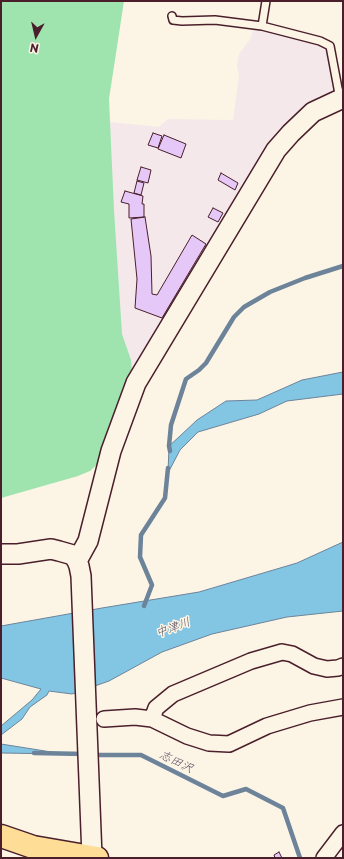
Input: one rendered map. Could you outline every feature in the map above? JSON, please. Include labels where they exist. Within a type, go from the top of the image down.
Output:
[{"type":"main road","points":[[1,836],[33,847],[94,851]]},
{"type":"street","points":[[94,851],[79,568],[88,541],[111,451],[136,383],[276,150],[313,112],[342,98]]},
{"type":"street","points":[[1,554],[18,554],[51,550],[59,551],[73,555],[79,568]]},
{"type":"street","points":[[152,719],[156,708],[173,694],[251,661],[282,652],[292,654],[314,666],[327,669],[343,666]]},
{"type":"street","points":[[104,719],[135,717],[152,719],[187,736],[208,743],[229,744],[267,726],[310,713],[343,708]]},
{"type":"street","points":[[324,858],[343,833]]},
{"type":"lane","points":[[262,26],[266,1]]},
{"type":"lane","points":[[172,16],[173,20],[215,20],[262,26],[320,41],[330,46],[342,98]]},
{"type":"shaded area","points":[[253,29],[274,32],[322,45],[331,56],[336,91],[315,104],[118,406],[90,120],[159,127],[168,119],[233,120],[239,75],[237,66],[239,54],[251,38]]},
{"type":"green space","points":[[1,1],[124,1],[109,99],[122,334],[131,360],[133,388],[104,458],[90,471],[78,476],[1,498]]},
{"type":"water","points":[[343,372],[343,394],[287,401],[259,414],[198,432],[180,450],[168,473],[169,446],[197,420],[226,401],[257,400],[302,380]]},
{"type":"water","name":"中津川","points":[[343,542],[343,611],[287,617],[212,634],[162,652],[109,681],[72,694],[49,691],[47,695],[30,707],[22,719],[1,735],[1,726],[32,700],[41,689],[1,678],[1,626],[199,592],[297,563]]},
{"type":"water","points":[[1,744],[64,754],[1,753]]},
{"type":"building","points":[[153,133],[162,136],[158,148],[148,145]]},
{"type":"building","points":[[164,135],[186,144],[181,158],[158,149]]},
{"type":"building","points":[[141,167],[151,170],[148,183],[137,180]]},
{"type":"building","points":[[221,173],[238,183],[235,190],[218,180]]},
{"type":"building","points":[[137,181],[144,183],[141,195],[134,193]]},
{"type":"building","points":[[125,191],[143,196],[142,204],[144,204],[144,217],[129,218],[129,204],[121,202]]},
{"type":"building","points":[[213,208],[223,213],[218,222],[208,217]]},
{"type":"building","points":[[145,217],[151,256],[152,294],[157,295],[192,235],[206,244],[162,318],[135,308],[137,279],[131,219]]},
{"type":"building","points":[[279,852],[282,858],[275,858],[274,855]]},
{"type":"waterway","points":[[170,451],[171,425],[186,379],[206,363],[234,317],[244,307],[270,292],[305,278],[343,266]]},
{"type":"waterway","points":[[144,606],[152,585],[140,557],[141,535],[165,498],[168,468]]},
{"type":"waterway","name":"志田沢","points":[[34,753],[85,754]]},
{"type":"waterway","name":"志田沢","points":[[92,755],[141,755],[223,796],[246,789],[283,808],[300,858]]}]
